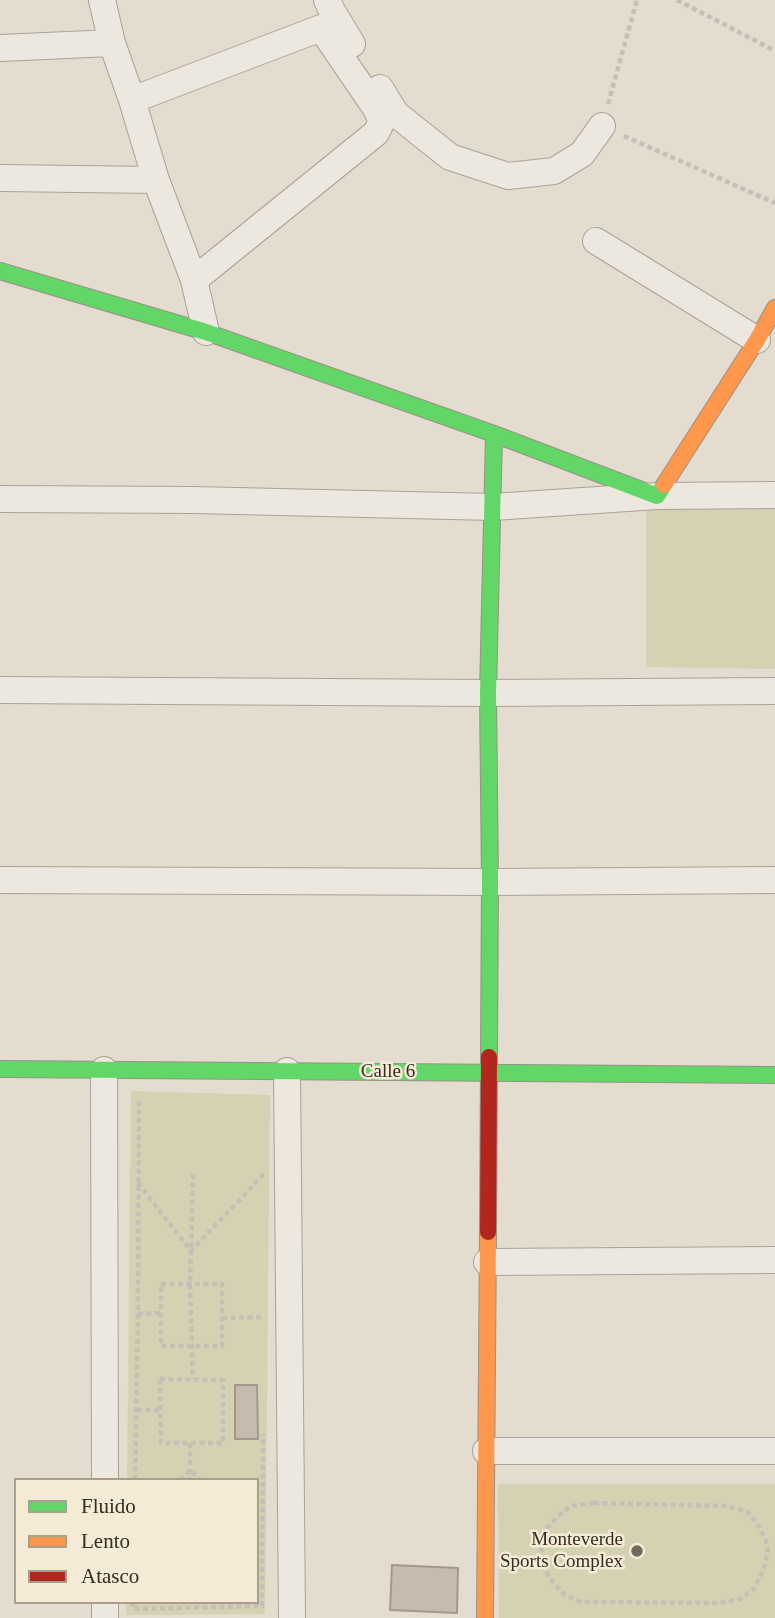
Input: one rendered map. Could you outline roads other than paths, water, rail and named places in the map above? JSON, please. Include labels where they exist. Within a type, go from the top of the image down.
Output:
[{"type":"street","points":[[102,0],[112,43],[156,180],[194,281],[206,332]]},
{"type":"street","points":[[327,0],[396,114],[450,157],[508,176],[554,171],[582,155],[602,126]]},
{"type":"street","points":[[132,100],[321,28],[382,121],[376,133],[194,281]]},
{"type":"street","points":[[0,48],[112,43]]},
{"type":"street","points":[[0,178],[156,180]]},
{"type":"street","points":[[596,241],[757,340]]},
{"type":"street","points":[[0,271],[206,332],[494,433],[657,496]]},
{"type":"street","points":[[657,496],[775,308]]},
{"type":"street","points":[[485,1618],[490,882],[488,693],[494,433]]},
{"type":"street","points":[[0,499],[194,500],[493,507],[657,496],[775,495]]},
{"type":"street","points":[[0,690],[488,693],[775,691]]},
{"type":"street","points":[[0,880],[775,880]]},
{"type":"street","name":"Calle 6","points":[[0,1069],[775,1075]]},
{"type":"street","points":[[104,1070],[105,1478]]},
{"type":"street","points":[[287,1071],[292,1618]]},
{"type":"street","points":[[487,1262],[775,1260]]},
{"type":"street","points":[[486,1451],[775,1451]]},
{"type":"place","name":"Monteverde Sports Complex","points":[[637,1551]]}]
